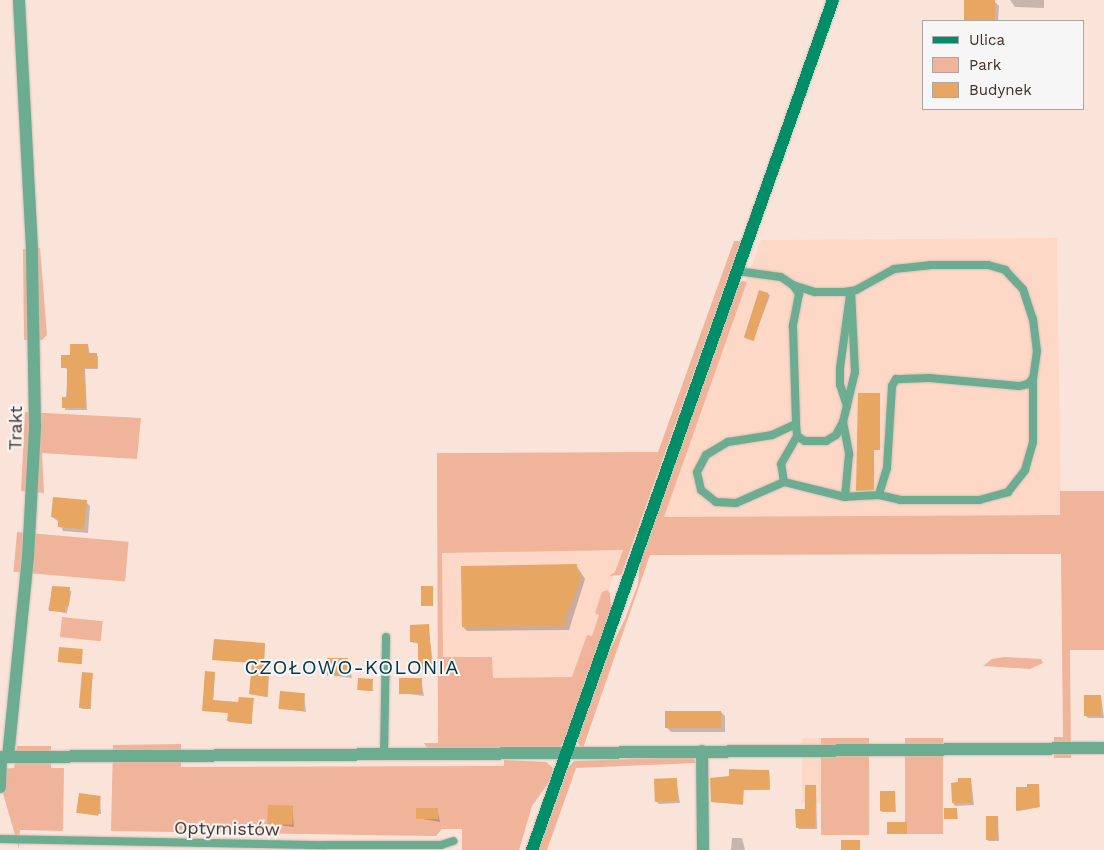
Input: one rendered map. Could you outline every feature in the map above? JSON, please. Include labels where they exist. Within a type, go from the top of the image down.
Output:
[{"type":"main road","points":[[532,850],[833,0]]},
{"type":"street","name":"Trakt","points":[[0,787],[28,557],[35,426],[32,249],[19,0]]},
{"type":"street","points":[[3,757],[384,756],[1104,748]]},
{"type":"street","points":[[702,751],[703,850]]},
{"type":"lane","points":[[737,270],[770,274],[815,292],[850,291],[877,276],[909,266],[988,265],[1005,270],[1023,289],[1032,319],[1037,351],[1033,378],[1033,442],[1025,470],[1008,492],[979,500],[900,500],[879,496],[845,497],[784,482],[736,503],[716,502],[701,490],[697,472],[706,455],[728,442],[772,434],[796,424]]},
{"type":"lane","points":[[784,482],[780,464],[797,436],[793,326],[798,294],[793,284]]},
{"type":"lane","points":[[847,406],[840,385],[840,368],[850,291]]},
{"type":"lane","points":[[797,436],[805,441],[826,441],[836,434],[843,422],[855,372],[856,349],[850,291]]},
{"type":"lane","points":[[879,496],[887,468],[892,386],[896,379],[929,378],[1019,386],[1028,384],[1033,378]]},
{"type":"lane","points":[[843,422],[849,454],[845,497]]},
{"type":"lane","points":[[384,756],[386,637]]},
{"type":"lane","name":"Optymistów","points":[[0,839],[326,845],[441,845],[453,841]]},
{"type":"shaded area","points":[[1057,238],[1061,515],[663,517],[761,240]]},
{"type":"shaded area","points":[[623,550],[554,743],[438,743],[438,552]]},
{"type":"shaded area","points":[[802,738],[821,738],[821,803],[802,803]]},
{"type":"green space","points":[[734,241],[741,241],[621,575],[609,576],[615,572],[623,550],[442,553],[443,657],[492,657],[493,678],[572,677],[587,635],[592,636],[599,615],[595,613],[602,592],[607,590],[610,593],[611,608],[564,741],[560,747],[549,750],[428,750],[424,743],[438,743],[437,453],[658,452]]},
{"type":"green space","points":[[40,248],[47,335],[42,340],[24,340],[23,249]]},
{"type":"green space","points":[[742,281],[747,282],[664,517],[1060,515],[1060,491],[1104,491],[1104,650],[1070,650],[1071,758],[1054,758],[1054,737],[1063,737],[1061,554],[650,555],[583,748],[580,746],[577,741],[605,660],[625,619],[638,584],[640,561],[738,284]]},
{"type":"green space","points":[[25,412],[141,418],[137,459],[42,453],[44,493],[21,491]]},
{"type":"green space","points":[[17,532],[129,542],[125,582],[14,572]]},
{"type":"green space","points":[[62,617],[103,621],[101,641],[60,637]]},
{"type":"green space","points":[[1005,657],[1041,659],[1043,663],[1030,669],[983,666],[992,659]]},
{"type":"green space","points":[[821,738],[869,738],[869,835],[821,835]]},
{"type":"green space","points":[[905,738],[943,738],[943,834],[905,834]]},
{"type":"green space","points":[[181,744],[181,767],[504,766],[504,760],[546,762],[553,768],[551,779],[532,806],[519,850],[462,850],[462,829],[442,829],[436,836],[111,831],[113,745]]},
{"type":"green space","points":[[17,746],[51,746],[51,768],[64,768],[63,831],[20,830],[19,849],[0,783],[0,769],[14,768]]},
{"type":"green space","points":[[693,757],[696,763],[576,768],[547,850],[538,850],[568,768],[574,761]]},
{"type":"building","points":[[964,0],[995,0],[995,20],[964,20]]},
{"type":"building","points":[[759,290],[769,293],[754,341],[744,338]]},
{"type":"building","points":[[70,344],[88,344],[88,353],[97,353],[97,368],[84,368],[86,408],[62,408],[62,397],[67,397],[67,368],[61,368],[61,355],[70,355]]},
{"type":"building","points":[[858,393],[880,393],[879,449],[874,449],[873,490],[856,491]]},
{"type":"building","points":[[53,497],[87,500],[84,529],[58,527],[58,518],[51,517]]},
{"type":"building","points":[[577,564],[577,574],[581,574],[579,585],[565,617],[565,626],[462,627],[461,566]]},
{"type":"building","points":[[52,586],[70,587],[69,606],[65,606],[65,612],[49,611]]},
{"type":"building","points":[[421,586],[433,586],[433,606],[421,606]]},
{"type":"building","points":[[429,624],[432,669],[418,668],[418,642],[410,642],[410,625]]},
{"type":"building","points":[[214,639],[265,643],[263,670],[269,670],[267,697],[249,694],[252,663],[212,660]]},
{"type":"building","points":[[59,647],[83,649],[82,664],[58,662]]},
{"type":"building","points":[[327,658],[348,658],[348,676],[327,676]]},
{"type":"building","points":[[205,671],[215,672],[213,700],[238,702],[239,697],[254,698],[251,724],[227,721],[228,713],[202,711]]},
{"type":"building","points":[[82,672],[93,673],[90,709],[79,708]]},
{"type":"building","points":[[358,678],[373,679],[372,691],[357,690]]},
{"type":"building","points":[[399,678],[422,678],[422,694],[399,694]]},
{"type":"building","points":[[280,691],[305,693],[303,711],[278,709]]},
{"type":"building","points":[[1084,695],[1101,695],[1101,716],[1084,716]]},
{"type":"building","points":[[665,711],[721,711],[721,728],[665,728]]},
{"type":"building","points":[[729,769],[769,770],[770,789],[743,790],[743,804],[711,802],[710,778],[729,776]]},
{"type":"building","points":[[677,778],[678,801],[655,802],[654,779]]},
{"type":"building","points":[[958,778],[971,778],[972,803],[952,803],[951,783],[958,782]]},
{"type":"building","points":[[1027,784],[1039,784],[1039,807],[1016,811],[1016,787],[1027,787]]},
{"type":"building","points":[[805,785],[816,785],[815,827],[796,828],[795,809],[805,809]]},
{"type":"building","points":[[880,791],[895,791],[895,811],[880,811]]},
{"type":"building","points":[[79,793],[101,796],[98,816],[76,813]]},
{"type":"building","points":[[268,805],[293,806],[292,825],[267,824]]},
{"type":"building","points":[[416,808],[438,808],[438,819],[416,819]]},
{"type":"building","points":[[944,808],[957,808],[957,819],[944,819]]},
{"type":"building","points":[[986,816],[998,816],[998,840],[986,840]]},
{"type":"building","points":[[887,822],[907,822],[907,834],[887,834]]},
{"type":"building","points":[[841,840],[860,840],[860,850],[841,850]]},
{"type":"district","name":"CZOŁOWO-KOLONIA","points":[[352,667]]}]
